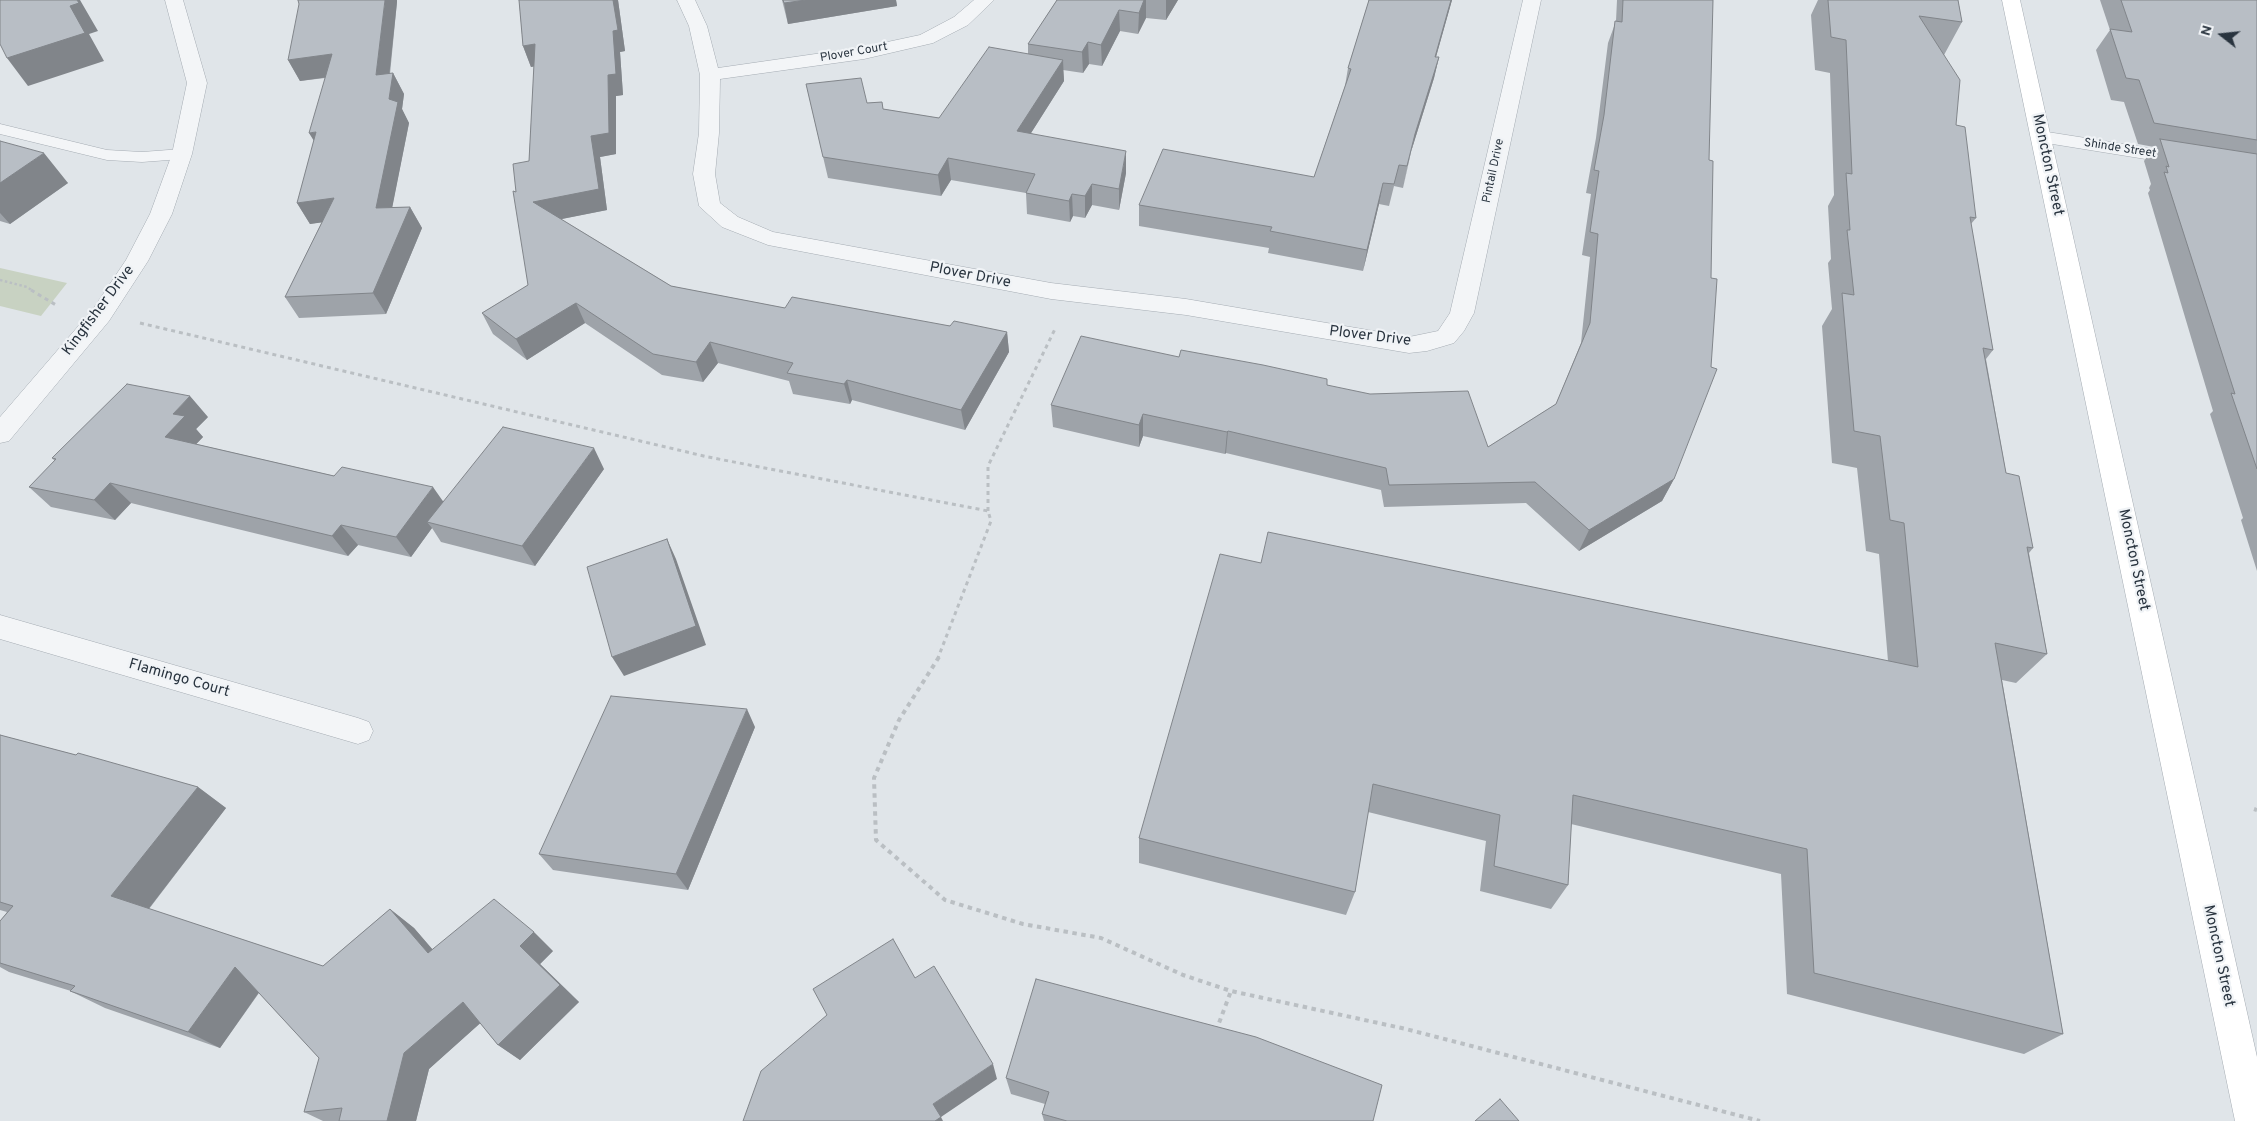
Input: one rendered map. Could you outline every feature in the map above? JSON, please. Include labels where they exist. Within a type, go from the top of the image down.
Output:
[{"type":"street","name":"Kingfisher Drive","points":[[0,434],[101,315],[137,261],[161,214],[182,154],[197,83],[174,0]]},
{"type":"street","name":"Plover Drive","points":[[686,0],[698,26],[710,74],[709,133],[704,174],[710,206],[730,222],[768,238],[1051,291],[1210,311],[1360,338],[1409,344],[1446,337]]},
{"type":"street","name":"Plover Court","points":[[710,74],[864,53],[926,39],[962,21],[984,0]]},
{"type":"street","name":"Pintail Drive","points":[[1446,337],[1456,325],[1462,313],[1532,0]]},
{"type":"street","name":"Moncton Street","points":[[2011,0],[2254,1121]]},
{"type":"street","name":"Shinde Street","points":[[2041,137],[2257,171]]},
{"type":"street","name":"Flamingo Court","points":[[0,627],[358,731]]},
{"type":"lane","points":[[0,128],[107,155],[142,157],[182,154]]},
{"type":"path","points":[[0,280],[27,286],[56,305]]},
{"type":"path","points":[[140,323],[708,457],[988,511]]},
{"type":"path","points":[[1056,326],[988,466],[988,511],[991,521],[938,658],[899,720],[874,778],[876,840],[945,900],[1023,924],[1101,938],[1183,975],[1231,990],[1416,1032],[1760,1121]]},
{"type":"path","points":[[1214,1037],[1231,990]]},
{"type":"green space","points":[[0,268],[67,283],[41,316],[0,306]]},
{"type":"building","points":[[0,0],[77,0],[79,3],[70,6],[85,33],[7,58],[0,44]]},
{"type":"building","points":[[298,0],[385,0],[376,75],[393,73],[389,99],[398,102],[376,208],[410,207],[373,293],[285,297],[334,198],[297,203],[316,132],[309,133],[332,54],[288,60],[299,4]]},
{"type":"building","points":[[519,0],[613,0],[618,30],[613,31],[616,74],[608,75],[609,133],[591,136],[599,189],[533,202],[671,286],[785,308],[792,297],[950,326],[954,321],[1007,332],[961,410],[847,380],[844,384],[787,373],[793,363],[710,342],[696,362],[653,354],[576,303],[516,339],[482,313],[528,285],[513,191],[516,192],[513,164],[529,161],[535,44],[523,46]]},
{"type":"building","points":[[783,0],[806,0],[784,3]]},
{"type":"building","points":[[1057,0],[1144,0],[1139,13],[1119,10],[1101,45],[1088,42],[1082,52],[1028,44]]},
{"type":"building","points":[[1369,0],[1451,0],[1435,57],[1439,57],[1407,166],[1399,165],[1394,184],[1383,183],[1367,250],[1270,231],[1272,227],[1139,205],[1163,149],[1314,177],[1351,69],[1348,68]]},
{"type":"building","points":[[1623,0],[1713,0],[1709,160],[1713,161],[1711,278],[1717,279],[1711,367],[1717,369],[1674,479],[1589,530],[1535,482],[1389,485],[1386,468],[1228,431],[1143,414],[1139,425],[1051,405],[1081,336],[1179,357],[1181,350],[1263,365],[1327,379],[1327,385],[1370,394],[1468,391],[1488,447],[1556,404],[1590,323],[1598,234],[1590,232],[1599,171],[1594,170],[1604,115],[1615,21],[1622,22]]},
{"type":"building","points":[[1828,0],[1958,0],[1962,22],[1919,16],[1960,80],[1956,125],[1965,127],[1976,218],[1970,217],[1993,350],[1983,348],[2006,473],[2019,476],[2033,548],[2027,547],[2047,654],[1995,643],[2063,1034],[1814,973],[1807,849],[1573,795],[1568,885],[1494,866],[1500,815],[1373,784],[1355,892],[1139,838],[1220,554],[1261,563],[1268,532],[1918,667],[1904,523],[1890,520],[1880,436],[1854,431],[1842,293],[1854,295],[1847,230],[1850,230],[1846,173],[1852,174],[1846,40],[1831,37]]},
{"type":"building","points":[[2121,0],[2257,0],[2257,140],[2154,123],[2139,80],[2126,78],[2110,29],[2132,32]]},
{"type":"building","points":[[989,47],[1063,60],[1017,131],[1126,151],[1119,189],[1092,184],[1085,196],[1072,194],[1069,201],[1026,193],[1035,174],[948,158],[938,175],[823,157],[806,84],[861,78],[867,103],[882,102],[883,109],[939,118]]},
{"type":"building","points":[[2160,139],[2257,154],[2257,469],[2231,393],[2235,394],[2164,172],[2168,173],[2166,166],[2169,167]]},
{"type":"building","points":[[0,141],[44,153],[0,183]]},
{"type":"building","points":[[127,384],[190,396],[173,414],[185,416],[165,437],[334,476],[342,467],[433,487],[396,537],[341,525],[332,536],[110,483],[94,500],[29,487],[56,459],[52,458]]},
{"type":"building","points":[[503,427],[594,448],[522,546],[427,522]]},
{"type":"building","points":[[667,539],[696,626],[612,657],[587,567]]},
{"type":"building","points":[[611,696],[747,709],[676,874],[539,854]]},
{"type":"building","points":[[0,735],[76,755],[78,753],[198,787],[111,896],[323,966],[390,909],[428,953],[494,899],[534,932],[520,946],[560,985],[498,1045],[463,1002],[404,1053],[387,1121],[339,1121],[342,1108],[304,1112],[319,1058],[235,967],[188,1032],[70,991],[75,986],[0,963],[0,921],[13,906],[0,902]]},
{"type":"building","points":[[893,939],[915,978],[934,966],[993,1064],[933,1104],[941,1117],[935,1121],[743,1121],[761,1071],[827,1015],[813,989]]},
{"type":"building","points":[[1036,979],[1256,1037],[1382,1085],[1373,1121],[1067,1121],[1042,1114],[1049,1092],[1006,1078]]},
{"type":"building","points":[[1500,1099],[1519,1121],[1475,1121]]}]
